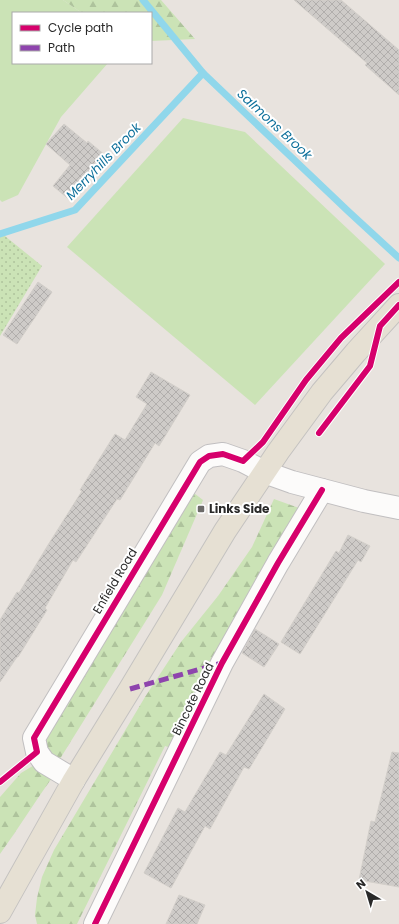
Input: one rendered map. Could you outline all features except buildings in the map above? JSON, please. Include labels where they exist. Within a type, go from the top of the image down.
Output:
[{"type":"main road","points":[[0,912],[74,780],[225,531],[264,472],[322,392],[363,343],[399,305]]},
{"type":"street","name":"Enfield Road","points":[[74,780],[44,762],[37,752],[34,738],[200,462],[209,456],[223,454],[243,461],[264,472]]},
{"type":"street","points":[[264,472],[292,482],[364,501],[399,508]]},
{"type":"street","name":"Bincote Road","points":[[95,924],[222,663],[278,563],[322,490]]},
{"type":"green space","points":[[0,0],[63,0],[81,12],[12,12],[12,64],[107,64],[61,117],[18,195],[2,202],[0,200]]},
{"type":"green space","points":[[63,0],[161,0],[195,39],[152,41],[152,12],[81,12]]},
{"type":"green space","points":[[183,118],[245,132],[385,264],[255,405],[67,247]]},
{"type":"green space","points":[[0,232],[42,266],[0,336]]},
{"type":"green space","points":[[190,490],[203,500],[162,595],[58,762],[43,745],[47,736]]},
{"type":"green space","points":[[274,499],[299,508],[174,749],[165,746],[77,924],[37,924],[35,915],[37,898],[42,877],[54,850],[145,697],[181,642],[218,596],[252,547]]},
{"type":"green space","points":[[36,764],[54,775],[0,854],[0,797],[21,773]]},
{"type":"waterway","name":"Salmons Brook","points":[[143,0],[203,73],[399,258]]},
{"type":"waterway","name":"Merryhills Brook","points":[[0,234],[75,210],[203,73]]},
{"type":"marked path","points":[[130,689],[222,663]]},
{"type":"cycle path","points":[[0,782],[37,752],[34,738],[200,462],[209,456],[223,454],[243,461],[263,442],[306,380],[341,338],[399,282]]},
{"type":"cycle path","points":[[319,433],[370,366],[380,326],[399,305]]},
{"type":"cycle path","points":[[95,924],[222,663],[278,563],[322,490]]},
{"type":"place","name":"Links Side","points":[[201,509]]}]
